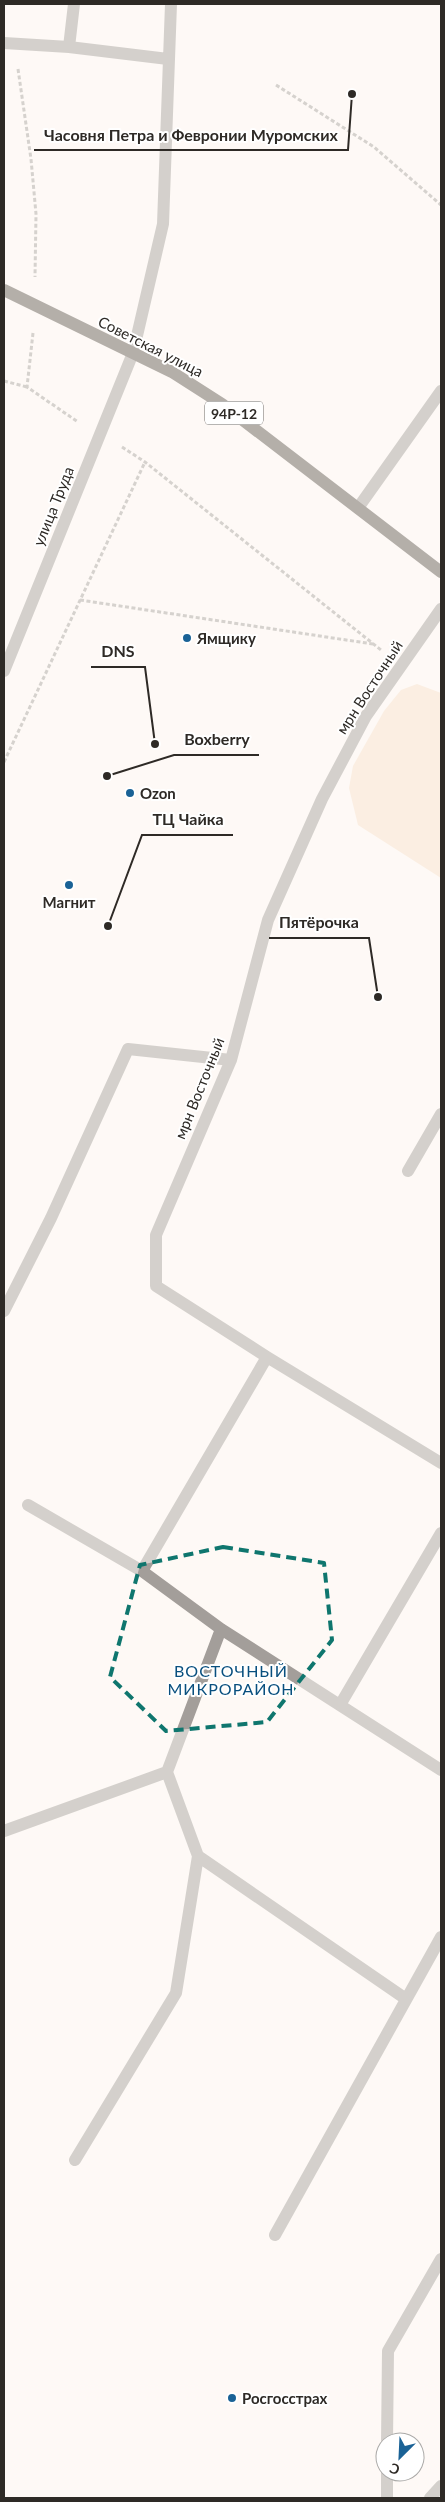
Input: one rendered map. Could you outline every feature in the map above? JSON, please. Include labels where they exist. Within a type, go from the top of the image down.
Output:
[{"type":"main road","name":"Советская улица","points":[[4,290],[172,372],[222,404],[441,572]]},
{"type":"street","points":[[69,47],[74,4]]},
{"type":"street","name":"улица Труда","points":[[4,671],[8,648],[133,353],[163,224],[171,4]]},
{"type":"street","points":[[9,43],[69,47],[168,60]]},
{"type":"street","points":[[358,508],[441,391]]},
{"type":"street","name":"мрн Восточный","points":[[441,609],[366,716],[322,799],[268,920],[231,1060],[156,1235],[156,1286],[267,1358],[441,1463]]},
{"type":"street","points":[[4,1311],[51,1218],[128,1049],[231,1060]]},
{"type":"street","points":[[408,1171],[441,1114]]},
{"type":"street","points":[[142,1571],[267,1358]]},
{"type":"street","points":[[28,1505],[142,1571],[220,1629],[441,1770]]},
{"type":"street","points":[[340,1705],[441,1533]]},
{"type":"street","points":[[75,2160],[176,1993],[198,1856],[167,1772],[220,1629]]},
{"type":"street","points":[[4,1831],[167,1772]]},
{"type":"street","points":[[198,1856],[406,1999]]},
{"type":"street","points":[[275,2235],[441,1937]]},
{"type":"street","points":[[387,2432],[388,2351],[441,2259]]},
{"type":"street","points":[[387,2482],[387,2498]]},
{"type":"street","points":[[430,2498],[441,2486]]},
{"type":"path","points":[[9,43],[31,159],[36,214],[36,307],[27,386]]},
{"type":"path","points":[[276,85],[374,147],[441,205]]},
{"type":"path","points":[[4,380],[27,386],[99,437],[132,452],[401,666]]},
{"type":"path","points":[[4,762],[145,462]]},
{"type":"path","points":[[80,600],[374,644]]},
{"type":"highlighted area","points":[[223,1547],[324,1563],[332,1640],[267,1722],[166,1731],[110,1677],[140,1565]]},
{"type":"shaded area","points":[[417,684],[441,693],[441,878],[358,825],[349,788],[353,766],[384,711],[401,690]]},
{"type":"place","name":"Часовня Петра и Февронии Муромских","points":[[352,94]]},
{"type":"place","name":"Ямщику","points":[[187,638]]},
{"type":"place","name":"DNS","points":[[155,744]]},
{"type":"place","name":"Boxberry","points":[[107,776]]},
{"type":"place","name":"Ozon","points":[[130,793]]},
{"type":"place","name":"Магнит","points":[[69,885]]},
{"type":"place","name":"ТЦ Чайка","points":[[108,926]]},
{"type":"place","name":"Пятёрочка","points":[[378,997]]},
{"type":"place","name":"Росгосстрах","points":[[232,2398]]},
{"type":"district","name":"ВОСТОЧНЫЙ МИКРОРАЙОН","points":[[231,1679]]}]
